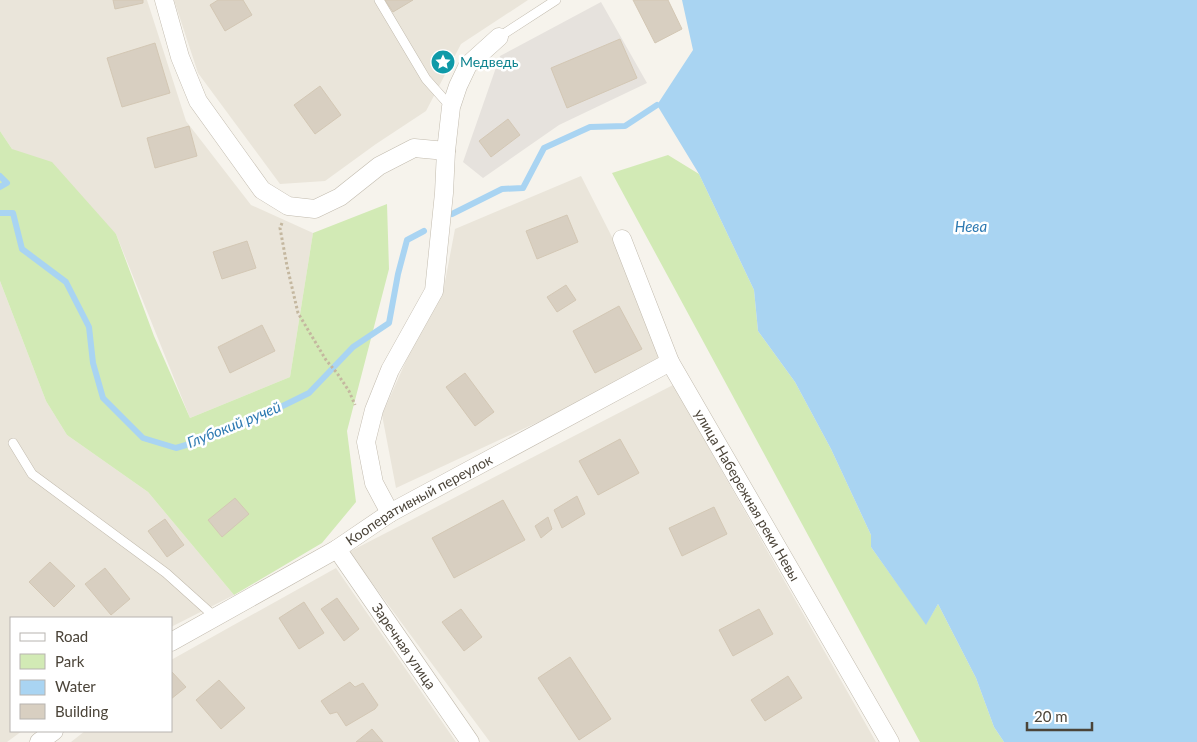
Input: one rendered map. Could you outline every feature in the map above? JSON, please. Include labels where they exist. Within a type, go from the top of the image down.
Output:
[{"type":"street","points":[[164,0],[180,57],[198,101],[262,190],[288,206],[315,209],[340,197],[379,166],[414,148],[446,151]]},
{"type":"street","points":[[390,513],[374,483],[366,442],[374,410],[390,370],[434,291],[451,107],[458,86],[468,66],[499,37]]},
{"type":"street","name":"улица Набережная реки Невы","points":[[622,239],[670,362],[890,742]]},
{"type":"street","name":"Кооперативный переулок","points":[[172,641],[336,549],[390,513],[670,362]]},
{"type":"street","name":"Заречная улица","points":[[336,549],[470,742]]},
{"type":"street","points":[[39,742],[53,732]]},
{"type":"lane","points":[[379,0],[426,79],[451,107]]},
{"type":"lane","points":[[499,37],[556,0]]},
{"type":"lane","points":[[13,443],[32,474],[166,573],[215,617]]},
{"type":"path","points":[[288,206],[280,228],[298,313],[326,360],[337,373]]},
{"type":"shaded area","points":[[0,0],[147,0],[186,121],[251,205],[313,233],[290,377],[190,418],[116,234],[12,149],[0,131]]},
{"type":"shaded area","points":[[174,0],[528,0],[461,44],[426,111],[325,181],[280,184],[198,73]]},
{"type":"shaded area","points":[[601,2],[647,83],[559,125],[483,178],[463,162],[500,56]]},
{"type":"shaded area","points":[[581,176],[674,359],[396,488],[382,415],[421,327],[444,287],[455,229]]},
{"type":"shaded area","points":[[0,281],[46,401],[67,435],[148,492],[234,595],[172,626],[172,617],[10,617],[10,732],[21,732],[7,742],[0,742]]},
{"type":"shaded area","points":[[673,385],[876,742],[490,742],[349,552]]},
{"type":"shaded area","points":[[336,568],[456,742],[71,742],[84,732],[172,732],[172,659]]},
{"type":"green space","points":[[0,131],[12,149],[52,162],[116,234],[154,336],[190,418],[290,377],[313,233],[387,204],[389,269],[347,431],[356,502],[322,543],[234,595],[148,492],[67,435],[46,401],[0,281]]},
{"type":"green space","points":[[668,155],[699,174],[754,290],[758,331],[795,382],[831,449],[871,535],[871,547],[926,624],[938,604],[976,678],[994,727],[1004,742],[920,742],[612,173]]},
{"type":"water","name":"Нева","points":[[682,0],[1197,0],[1197,742],[1004,742],[994,727],[976,678],[938,604],[926,625],[871,547],[871,535],[831,449],[795,382],[758,331],[754,290],[699,174],[657,105],[693,50]]},
{"type":"building","points":[[113,0],[143,0],[143,3],[115,9]]},
{"type":"building","points":[[218,0],[243,0],[252,15],[225,31],[210,5]]},
{"type":"building","points":[[385,0],[413,0],[393,12]]},
{"type":"building","points":[[633,0],[668,0],[682,29],[655,43]]},
{"type":"building","points":[[620,39],[637,78],[567,108],[551,68]]},
{"type":"building","points":[[155,43],[170,93],[122,107],[107,58]]},
{"type":"building","points":[[320,86],[341,115],[315,134],[294,105]]},
{"type":"building","points":[[508,119],[520,135],[491,157],[479,141]]},
{"type":"building","points":[[189,126],[197,156],[155,168],[147,138]]},
{"type":"building","points":[[567,215],[578,242],[537,259],[526,231]]},
{"type":"building","points":[[247,241],[256,268],[222,279],[213,252]]},
{"type":"building","points":[[566,285],[576,300],[557,312],[547,297]]},
{"type":"building","points":[[619,306],[642,349],[595,373],[573,331]]},
{"type":"building","points":[[262,325],[275,351],[230,373],[218,347]]},
{"type":"building","points":[[465,373],[494,412],[475,426],[446,387]]},
{"type":"building","points":[[620,439],[639,473],[598,495],[579,461]]},
{"type":"building","points":[[577,496],[585,514],[562,528],[554,510]]},
{"type":"building","points":[[235,498],[249,514],[222,537],[208,520]]},
{"type":"building","points":[[503,500],[525,540],[454,578],[432,538]]},
{"type":"building","points":[[714,507],[727,534],[682,556],[669,528]]},
{"type":"building","points":[[548,517],[552,529],[541,538],[535,526]]},
{"type":"building","points":[[165,519],[184,545],[167,557],[148,531]]},
{"type":"building","points":[[50,562],[75,586],[54,607],[29,582]]},
{"type":"building","points":[[105,568],[130,599],[111,615],[85,584]]},
{"type":"building","points":[[337,598],[359,629],[344,641],[321,609]]},
{"type":"building","points":[[304,602],[324,633],[299,649],[279,618]]},
{"type":"building","points":[[461,609],[482,637],[464,651],[442,622]]},
{"type":"building","points":[[759,609],[773,634],[733,656],[719,630]]},
{"type":"building","points":[[570,657],[611,719],[579,740],[538,678]]},
{"type":"building","points":[[172,672],[186,687],[172,698]]},
{"type":"building","points":[[788,676],[802,698],[765,721],[751,700]]},
{"type":"building","points":[[219,680],[245,708],[221,729],[196,700]]},
{"type":"building","points":[[350,682],[355,687],[363,683],[378,705],[375,709],[346,726],[337,712],[330,714],[321,701]]},
{"type":"building","points":[[372,729],[383,742],[356,742]]},
{"type":"waterway","name":"Глубокий ручей","points":[[452,214],[502,189],[523,188],[544,148],[590,127],[625,126],[657,105]]},
{"type":"waterway","name":"Глубокий ручей","points":[[0,176],[7,183],[0,187]]},
{"type":"waterway","name":"Глубокий ручей","points":[[0,213],[13,213],[22,249],[66,282],[89,327],[93,363],[103,398],[143,438],[176,448],[213,437],[254,420],[309,393],[353,347],[389,323],[398,274],[407,240],[424,231]]},
{"type":"place","name":"Медведь","points":[[443,62]]}]
